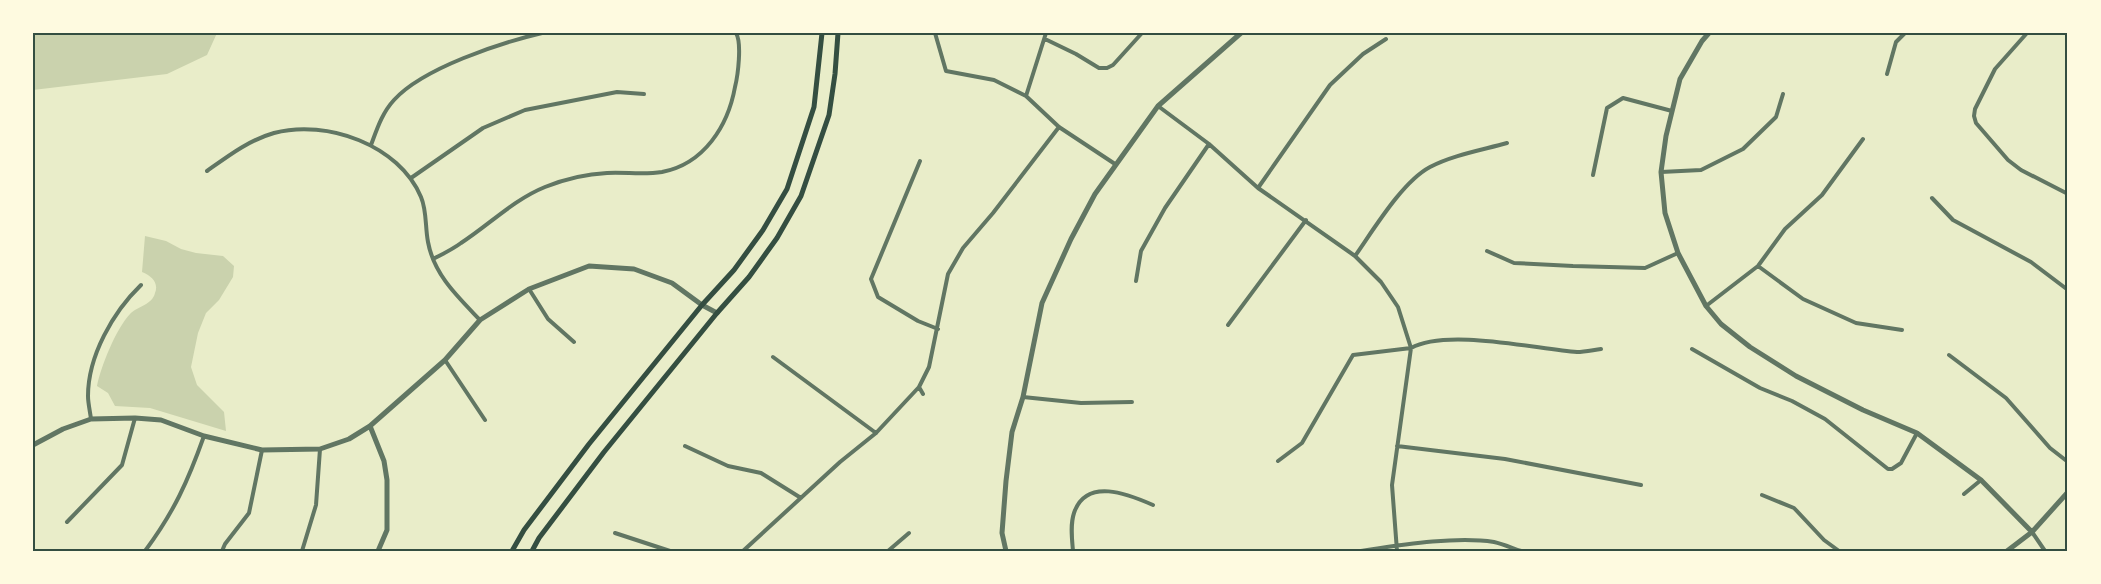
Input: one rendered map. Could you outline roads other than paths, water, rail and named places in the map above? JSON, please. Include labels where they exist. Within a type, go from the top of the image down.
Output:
[{"type":"main road","points":[[513,551],[524,530],[589,444],[702,305],[734,270],[763,230],[787,189],[814,107],[822,33]]},
{"type":"main road","points":[[532,551],[539,538],[604,452],[749,277],[777,238],[801,196],[829,115],[838,33]]},
{"type":"street","points":[[371,145],[383,114],[408,87],[426,76],[489,48],[542,33]]},
{"type":"street","points":[[434,259],[461,244],[519,200],[544,187],[585,176],[664,171],[688,162],[708,146],[722,128],[731,108],[736,84],[738,52],[738,37],[735,33]]},
{"type":"street","points":[[935,33],[946,71],[994,80],[1026,96],[1059,127],[1115,165]]},
{"type":"street","points":[[1026,96],[1046,33]]},
{"type":"street","points":[[1045,39],[1076,54],[1094,66],[1107,68],[1113,65],[1142,33]]},
{"type":"street","points":[[1006,551],[1002,533],[1012,432],[1023,398],[1042,303],[1071,239],[1095,194],[1158,106],[1241,33]]},
{"type":"street","points":[[1709,33],[1680,79],[1666,136],[1661,172],[1665,213],[1678,253],[1706,306],[1721,324],[1743,342],[1796,376],[1863,410],[1917,433],[1981,480],[2032,532],[2045,551]]},
{"type":"street","points":[[1887,74],[1896,42],[1905,33]]},
{"type":"street","points":[[2027,33],[1995,69],[1974,116],[1976,123],[2008,160],[2021,170],[2068,194]]},
{"type":"street","points":[[1258,188],[1330,85],[1363,54],[1386,39]]},
{"type":"street","points":[[411,178],[483,128],[525,110],[617,92],[644,94]]},
{"type":"street","points":[[1661,172],[1701,170],[1743,149],[1776,117],[1783,94]]},
{"type":"street","points":[[1593,175],[1607,108],[1623,98],[1672,111]]},
{"type":"street","points":[[1158,106],[1209,144],[1258,188],[1355,256],[1381,282],[1398,307],[1411,348],[1392,485],[1397,548]]},
{"type":"street","points":[[743,551],[876,433],[919,387],[929,367],[948,274],[963,248],[1059,127]]},
{"type":"street","points":[[207,171],[249,143],[274,133],[296,130],[321,131],[371,145],[393,158],[411,178],[422,198],[427,218],[428,242],[441,276],[480,320]]},
{"type":"street","points":[[1706,306],[1758,266],[1785,229],[1822,195],[1863,140]]},
{"type":"street","points":[[1355,256],[1399,193],[1429,167],[1507,143]]},
{"type":"street","points":[[1136,281],[1141,251],[1165,208],[1209,144]]},
{"type":"street","points":[[920,161],[871,279],[878,297],[918,321],[938,329]]},
{"type":"street","points":[[1932,198],[1953,220],[2031,262],[2068,290]]},
{"type":"street","points":[[1228,325],[1306,220]]},
{"type":"street","points":[[1487,251],[1515,263],[1645,267],[1678,253]]},
{"type":"street","points":[[33,436],[35,444],[63,429],[91,419],[135,418],[162,420],[204,436],[262,450],[320,449],[349,439],[370,426],[445,360],[480,320],[529,289],[589,266],[634,269],[672,283],[717,313]]},
{"type":"street","points":[[1758,266],[1803,299],[1856,323],[1902,330]]},
{"type":"street","points":[[91,419],[88,396],[95,356],[129,297],[141,285]]},
{"type":"street","points":[[529,289],[548,318],[574,342]]},
{"type":"street","points":[[1278,461],[1302,443],[1353,355],[1411,348],[1418,344],[1447,340],[1500,342],[1579,352],[1600,349]]},
{"type":"street","points":[[1692,349],[1745,380],[1825,419],[1888,469],[1892,470],[1900,463],[1917,433]]},
{"type":"street","points":[[1949,355],[2006,398],[2050,447],[2068,462]]},
{"type":"street","points":[[773,357],[876,433]]},
{"type":"street","points":[[445,360],[485,420]]},
{"type":"street","points":[[919,387],[923,394]]},
{"type":"street","points":[[1023,398],[1081,403],[1131,402]]},
{"type":"street","points":[[67,522],[122,465],[135,418]]},
{"type":"street","points":[[370,426],[384,461],[387,480],[387,530],[378,551]]},
{"type":"street","points":[[146,551],[165,524],[188,481],[204,436]]},
{"type":"street","points":[[685,446],[728,466],[761,473],[801,498]]},
{"type":"street","points":[[1397,446],[1505,459],[1641,485]]},
{"type":"street","points":[[302,551],[316,505],[320,449]]},
{"type":"street","points":[[222,551],[249,513],[262,450]]},
{"type":"street","points":[[1964,494],[1981,480]]},
{"type":"street","points":[[1073,551],[1074,513],[1078,503],[1089,492],[1097,490],[1132,496],[1153,505]]},
{"type":"street","points":[[2007,551],[2032,532],[2068,492]]},
{"type":"street","points":[[1762,495],[1794,508],[1824,540],[1839,551]]},
{"type":"street","points":[[615,533],[670,551]]},
{"type":"street","points":[[888,551],[909,533]]},
{"type":"street","points":[[1361,551],[1476,540],[1497,542],[1521,551]]}]
